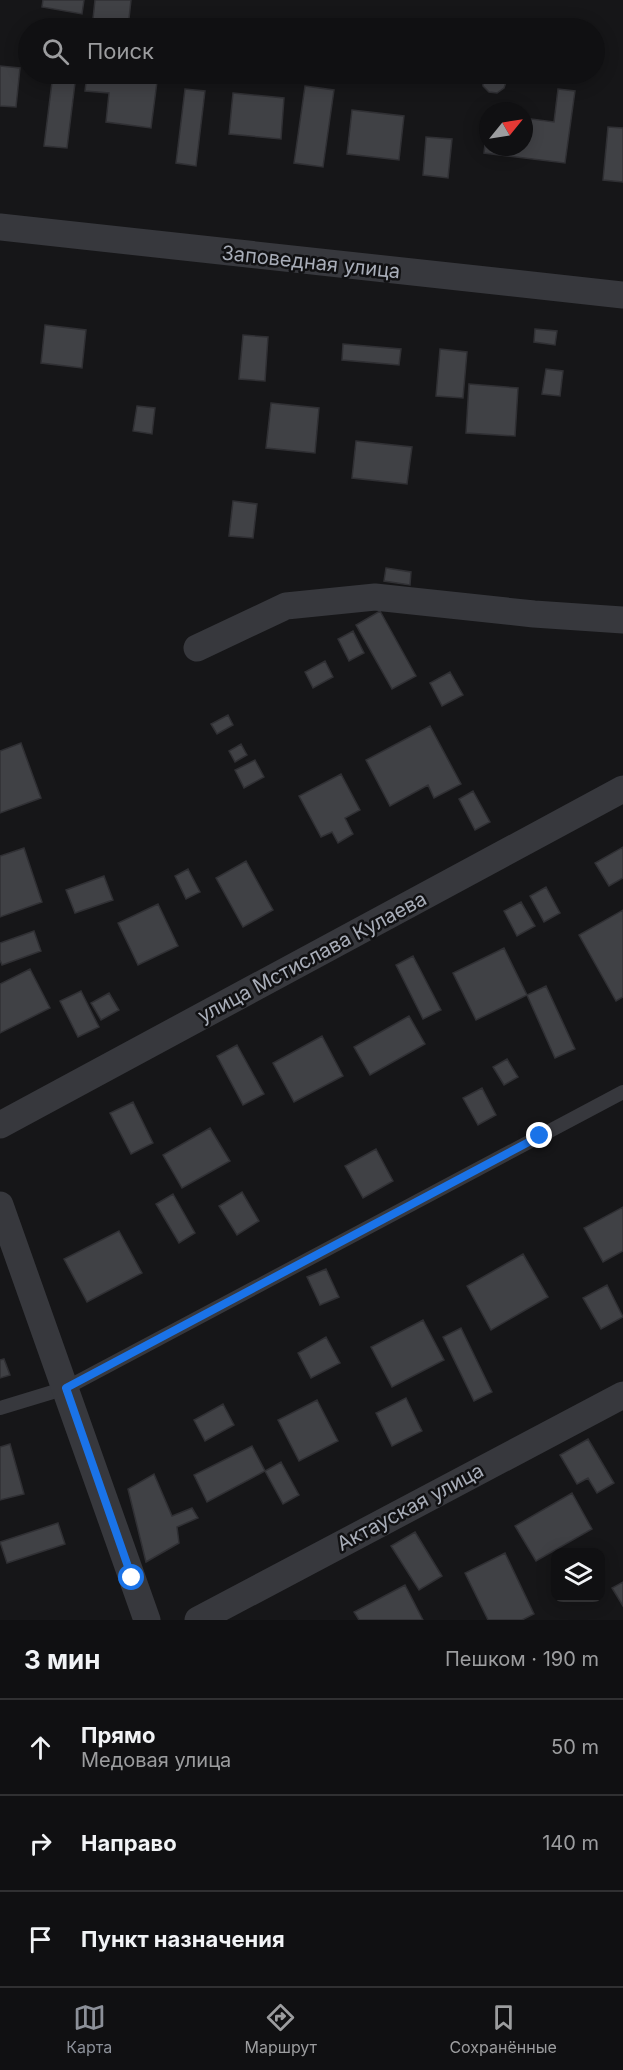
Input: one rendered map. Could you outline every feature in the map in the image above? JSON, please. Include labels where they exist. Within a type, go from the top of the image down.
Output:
[{"type":"street","name":"Заповедная улица","points":[[0,227],[623,295]]},
{"type":"street","points":[[197,648],[286,606],[375,597],[534,614],[623,620]]},
{"type":"street","name":"улица Мстислава Кулаева","points":[[0,1125],[623,789]]},
{"type":"street","points":[[0,1205],[147,1620]]},
{"type":"street","name":"Актауская улица","points":[[198,1620],[623,1395]]},
{"type":"lane","points":[[0,1408],[66,1388],[623,1092]]},
{"type":"building","points":[[43,0],[84,0],[82,14],[42,7]]},
{"type":"building","points":[[95,0],[131,0],[129,18],[93,18]]},
{"type":"building","points":[[0,66],[18,68],[16,107],[0,106]]},
{"type":"building","points":[[52,84],[75,84],[67,148],[44,146]]},
{"type":"building","points":[[86,84],[157,84],[151,128],[106,122],[109,93],[85,91]]},
{"type":"building","points":[[483,84],[505,84],[497,93],[489,92]]},
{"type":"building","points":[[305,86],[334,90],[323,167],[294,163]]},
{"type":"building","points":[[185,89],[205,91],[196,166],[176,163]]},
{"type":"building","points":[[558,89],[575,91],[565,163],[508,156],[533,156],[533,119],[554,122]]},
{"type":"building","points":[[233,93],[284,98],[281,139],[229,134]]},
{"type":"building","points":[[352,110],[404,116],[399,160],[347,154]]},
{"type":"building","points":[[608,127],[623,128],[623,182],[603,180]]},
{"type":"building","points":[[426,137],[452,139],[448,178],[423,175]]},
{"type":"building","points":[[45,325],[86,330],[82,368],[41,363]]},
{"type":"building","points":[[535,329],[557,331],[555,345],[534,342]]},
{"type":"building","points":[[243,335],[268,337],[265,381],[239,379]]},
{"type":"building","points":[[343,344],[401,349],[399,365],[342,360]]},
{"type":"building","points":[[440,349],[467,352],[463,398],[436,396]]},
{"type":"building","points":[[546,369],[563,371],[560,396],[542,394]]},
{"type":"building","points":[[469,384],[518,388],[515,436],[466,433]]},
{"type":"building","points":[[271,403],[319,408],[315,453],[266,448]]},
{"type":"building","points":[[137,406],[155,408],[152,434],[133,431]]},
{"type":"building","points":[[356,441],[412,447],[407,484],[352,478]]},
{"type":"building","points":[[233,501],[257,504],[253,538],[229,536]]},
{"type":"building","points":[[386,568],[411,572],[410,585],[384,581]]},
{"type":"building","points":[[380,611],[416,676],[392,689],[356,625]]},
{"type":"building","points":[[353,631],[364,653],[349,661],[338,639]]},
{"type":"building","points":[[325,661],[333,677],[313,688],[305,672]]},
{"type":"building","points":[[450,672],[463,695],[442,706],[430,683]]},
{"type":"building","points":[[228,715],[233,725],[217,734],[211,724]]},
{"type":"building","points":[[430,726],[461,784],[434,798],[428,785],[390,806],[366,760]]},
{"type":"building","points":[[21,743],[41,798],[0,813],[0,751]]},
{"type":"building","points":[[241,744],[247,755],[235,762],[229,751]]},
{"type":"building","points":[[255,760],[264,777],[244,788],[235,770]]},
{"type":"building","points":[[341,774],[360,810],[345,818],[353,834],[338,843],[332,832],[321,837],[299,796]]},
{"type":"building","points":[[473,791],[490,822],[475,830],[459,799]]},
{"type":"building","points":[[623,847],[623,878],[609,886],[595,863]]},
{"type":"building","points":[[24,848],[42,902],[0,917],[0,856]]},
{"type":"building","points":[[246,861],[273,910],[243,927],[216,878]]},
{"type":"building","points":[[188,869],[200,892],[186,899],[175,876]]},
{"type":"building","points":[[104,876],[113,900],[75,913],[66,890]]},
{"type":"building","points":[[546,887],[560,913],[544,922],[530,896]]},
{"type":"building","points":[[521,902],[535,926],[517,936],[504,911]]},
{"type":"building","points":[[158,904],[178,946],[138,965],[118,923]]},
{"type":"building","points":[[623,910],[623,997],[616,1001],[579,935]]},
{"type":"building","points":[[34,931],[41,951],[2,965],[0,943]]},
{"type":"building","points":[[504,948],[527,995],[476,1020],[453,973]]},
{"type":"building","points":[[413,956],[441,1010],[423,1019],[396,965]]},
{"type":"building","points":[[30,969],[50,1008],[0,1033],[0,984]]},
{"type":"building","points":[[546,986],[575,1049],[555,1058],[527,995]]},
{"type":"building","points":[[81,991],[99,1027],[78,1037],[60,1001]]},
{"type":"building","points":[[109,993],[119,1010],[101,1020],[91,1003]]},
{"type":"building","points":[[409,1016],[425,1044],[370,1075],[354,1047]]},
{"type":"building","points":[[322,1036],[343,1076],[294,1102],[273,1063]]},
{"type":"building","points":[[237,1045],[264,1094],[243,1105],[217,1056]]},
{"type":"building","points":[[507,1059],[518,1077],[504,1085],[493,1067]]},
{"type":"building","points":[[482,1088],[496,1115],[478,1125],[463,1098]]},
{"type":"building","points":[[133,1102],[153,1143],[131,1154],[110,1113]]},
{"type":"building","points":[[210,1128],[230,1161],[182,1188],[163,1155]]},
{"type":"building","points":[[376,1149],[393,1181],[363,1198],[345,1166]]},
{"type":"building","points":[[242,1192],[259,1221],[237,1235],[219,1206]]},
{"type":"building","points":[[173,1194],[195,1233],[179,1243],[156,1204]]},
{"type":"building","points":[[623,1207],[623,1251],[603,1262],[584,1228]]},
{"type":"building","points":[[119,1231],[142,1273],[87,1302],[64,1259]]},
{"type":"building","points":[[523,1254],[548,1297],[491,1330],[467,1286]]},
{"type":"building","points":[[326,1269],[339,1297],[320,1305],[307,1277]]},
{"type":"building","points":[[607,1285],[623,1317],[601,1329],[583,1298]]},
{"type":"building","points":[[423,1320],[444,1360],[392,1387],[371,1347]]},
{"type":"building","points":[[461,1328],[492,1392],[474,1401],[443,1337]]},
{"type":"building","points":[[326,1337],[340,1363],[311,1378],[298,1353]]},
{"type":"building","points":[[4,1359],[10,1375],[0,1378],[0,1360]]},
{"type":"building","points":[[406,1398],[422,1431],[392,1446],[376,1413]]},
{"type":"building","points":[[317,1400],[338,1441],[299,1461],[278,1420]]},
{"type":"building","points":[[223,1404],[234,1425],[205,1441],[194,1420]]},
{"type":"building","points":[[588,1439],[614,1483],[597,1493],[588,1478],[577,1484],[560,1455]]},
{"type":"building","points":[[10,1444],[24,1494],[0,1500],[0,1447]]},
{"type":"building","points":[[252,1446],[265,1471],[207,1502],[194,1475]]},
{"type":"building","points":[[281,1462],[299,1495],[283,1504],[265,1471]]},
{"type":"building","points":[[154,1474],[172,1516],[192,1508],[198,1518],[177,1527],[179,1543],[146,1562],[128,1489]]},
{"type":"building","points":[[572,1493],[592,1529],[559,1548],[551,1548],[551,1552],[536,1561],[515,1526]]},
{"type":"building","points":[[58,1523],[65,1544],[7,1563],[0,1542]]},
{"type":"building","points":[[415,1532],[442,1576],[419,1590],[391,1546]]},
{"type":"building","points":[[505,1553],[534,1614],[522,1620],[488,1620],[465,1573]]},
{"type":"building","points":[[623,1582],[623,1606],[612,1588]]},
{"type":"building","points":[[405,1585],[423,1620],[359,1620],[354,1612]]},
{"type":"route","points":[[132,1578],[66,1388],[540,1136]]}]
